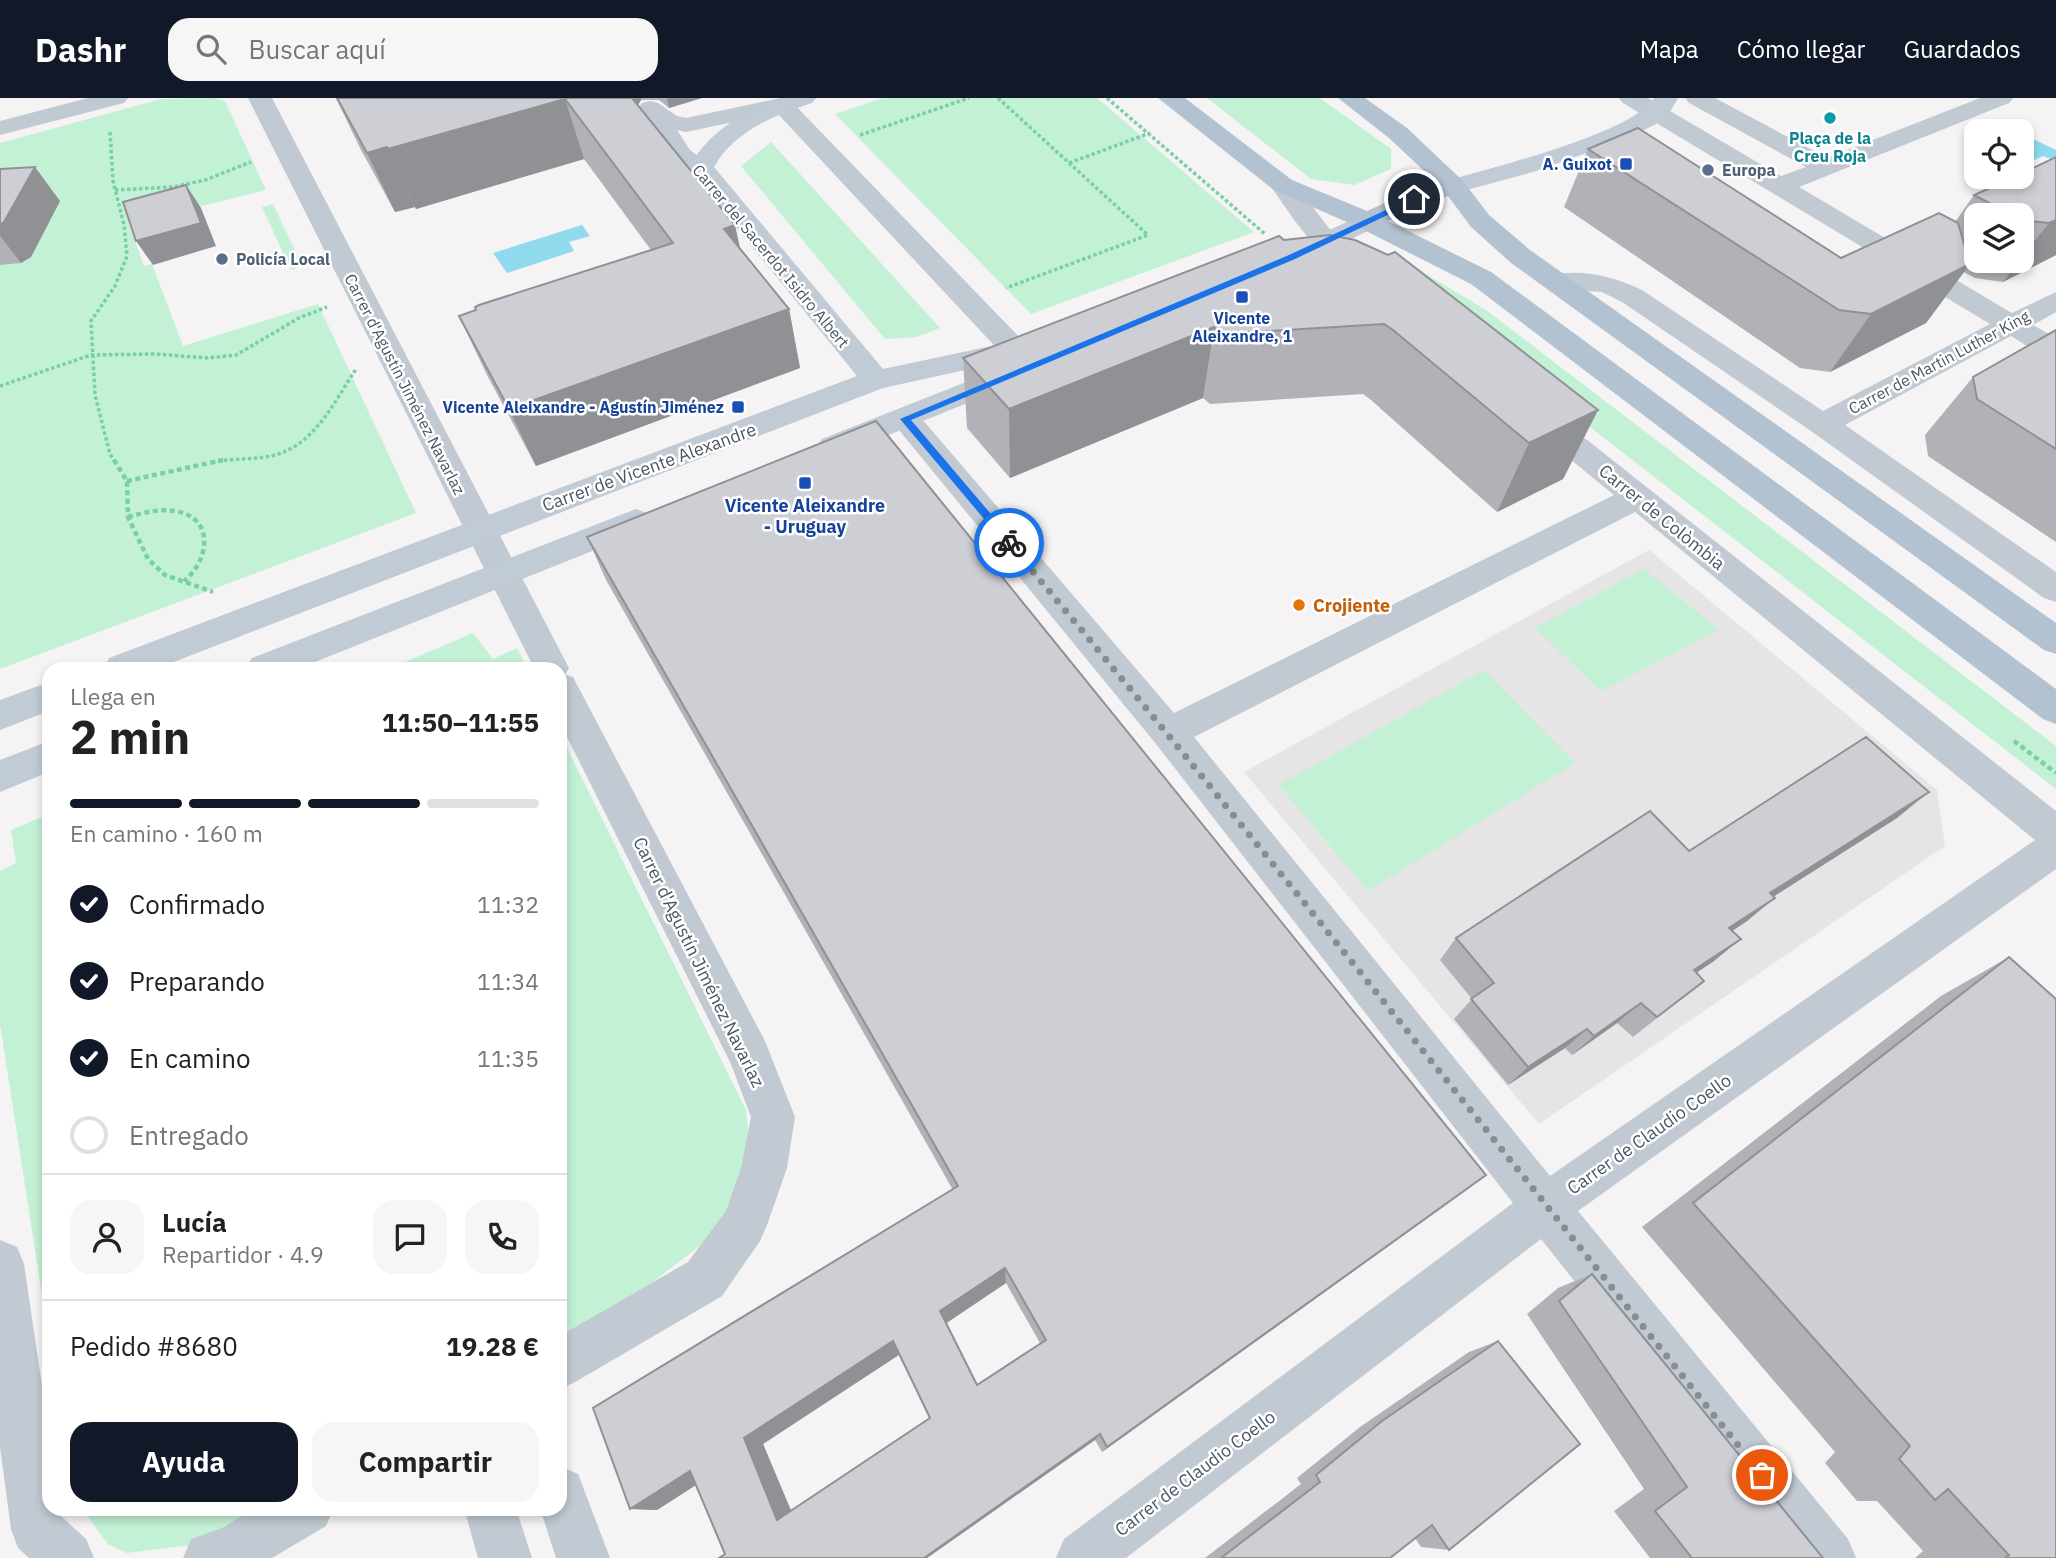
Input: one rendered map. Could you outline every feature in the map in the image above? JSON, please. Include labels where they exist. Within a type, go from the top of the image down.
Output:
[{"type":"main road","points":[[1170,98],[1283,185],[1367,221],[1481,278],[2056,709]]},
{"type":"main road","points":[[1350,98],[1398,133],[1454,186],[1480,221],[1520,256],[2056,641]]},
{"type":"main road","points":[[1367,221],[1414,199],[1454,186]]},
{"type":"street","points":[[0,128],[31,109],[116,98]]},
{"type":"street","name":"Carrer d'Agustín Jiménez Navarlaz","points":[[260,98],[548,662]]},
{"type":"street","points":[[1631,98],[1662,106],[1779,186],[2056,351]]},
{"type":"street","points":[[1698,98],[1825,167]]},
{"type":"street","points":[[1779,186],[2001,98]]},
{"type":"street","points":[[647,104],[669,121],[686,125],[793,101]]},
{"type":"street","points":[[701,168],[709,151],[733,132],[793,101]]},
{"type":"street","points":[[793,101],[1033,351],[905,419],[807,456]]},
{"type":"street","name":"Carrer del Sacerdot Isidro Albert","points":[[647,104],[681,155],[701,168],[876,380]]},
{"type":"street","points":[[1454,186],[1524,167],[1617,134],[1662,106]]},
{"type":"street","points":[[1283,185],[1326,242],[1376,284]]},
{"type":"street","points":[[1264,269],[1367,221]]},
{"type":"street","points":[[1557,282],[1607,284],[1632,296],[1822,424],[2056,589]]},
{"type":"street","name":"Carrer de Martin Luther King","points":[[1822,424],[2056,301]]},
{"type":"street","name":"Carrer de Vicente Alexandre","points":[[137,662],[876,380],[1033,351]]},
{"type":"street","name":"Carrer de Colòmbia","points":[[1511,395],[2056,834]]},
{"type":"street","points":[[905,419],[1170,733],[1545,1207],[1829,1558]]},
{"type":"street","points":[[1170,733],[1637,497]]},
{"type":"street","points":[[279,662],[501,572],[668,509]]},
{"type":"street","points":[[0,715],[42,699]]},
{"type":"street","name":"Carrer d'Agustín Jiménez Navarlaz","points":[[567,701],[750,1056],[773,1117],[764,1168],[744,1225],[705,1279],[567,1360]]},
{"type":"street","points":[[0,776],[42,759]]},
{"type":"street","name":"Carrer de Claudio Coello","points":[[1083,1558],[1545,1207],[2056,848]]},
{"type":"street","points":[[0,1264],[37,1529],[67,1558]]},
{"type":"street","points":[[567,1512],[583,1558]]},
{"type":"street","points":[[210,1558],[233,1551],[294,1516]]},
{"type":"street","points":[[492,1516],[505,1558]]},
{"type":"path","points":[[849,138],[969,98]]},
{"type":"path","points":[[996,292],[1148,234],[998,98]]},
{"type":"path","points":[[109,127],[115,190],[127,256],[115,286],[91,321],[95,395],[110,454],[127,481],[128,517],[148,559],[165,575],[220,595]]},
{"type":"path","points":[[1069,163],[1160,129]]},
{"type":"path","points":[[115,190],[173,187],[205,180],[259,159]]},
{"type":"path","points":[[168,194],[173,187]]},
{"type":"path","points":[[122,220],[132,215]]},
{"type":"path","points":[[0,386],[91,355],[155,354],[208,358],[236,355],[299,318],[328,306]]},
{"type":"path","points":[[127,481],[201,463],[268,457],[300,445],[314,430],[357,368]]},
{"type":"path","points":[[128,517],[160,509],[186,513],[198,523],[204,536],[203,556],[197,569],[184,581]]},
{"type":"shaded area","points":[[1649,550],[1937,790],[1945,846],[1539,1124],[1244,772]]},
{"type":"green space","points":[[215,98],[225,101],[266,190],[129,224],[144,266],[152,264],[183,346],[318,304],[416,513],[0,669],[0,143],[161,99]]},
{"type":"green space","points":[[883,98],[1097,98],[1254,232],[1031,314],[835,114]]},
{"type":"green space","points":[[1207,98],[1320,98],[1391,149],[1391,169],[1354,185],[1311,179]]},
{"type":"green space","points":[[771,142],[940,328],[917,337],[885,339],[741,166]]},
{"type":"green space","points":[[273,204],[302,266],[291,270],[262,207]]},
{"type":"green space","points":[[1389,257],[1421,271],[1486,310],[2056,746],[2056,789],[1599,434],[1371,265]]},
{"type":"green space","points":[[1644,569],[1719,630],[1601,691],[1535,628]]},
{"type":"green space","points":[[473,633],[493,659],[517,648],[524,662],[405,662]]},
{"type":"green space","points":[[1484,670],[1575,763],[1368,891],[1279,785]]},
{"type":"green space","points":[[567,748],[746,1110],[750,1148],[744,1181],[715,1234],[650,1284],[567,1333]]},
{"type":"green space","points":[[42,817],[42,1295],[0,1024],[0,871],[16,863],[11,830]]},
{"type":"green space","points":[[87,1516],[255,1516],[208,1543],[127,1553],[108,1544]]},
{"type":"water","points":[[2034,139],[2056,150],[2056,161],[2043,156],[2034,160]]},
{"type":"water","points":[[582,225],[590,236],[569,242],[574,251],[507,273],[493,253]]},
{"type":"building","points":[[337,98],[632,98],[735,225],[724,229],[789,309],[509,409],[459,316],[476,310],[475,307],[479,305],[673,243],[565,99],[367,153]]},
{"type":"building","points":[[1638,128],[1841,258],[1939,213],[1958,223],[1964,244],[1964,267],[1871,314],[1839,310],[1588,149]]},
{"type":"building","points":[[2056,157],[2056,220],[2049,223],[2034,221],[2034,203],[1989,203],[1974,195],[1988,189],[2034,189],[2034,168]]},
{"type":"building","points":[[35,167],[4,222],[0,225],[0,169]]},
{"type":"building","points":[[186,185],[201,223],[136,241],[123,202]]},
{"type":"building","points":[[1330,235],[1355,240],[1388,255],[1395,252],[1598,410],[1529,443],[1384,324],[1221,334],[1214,327],[1009,409],[963,358],[1279,236],[1284,240]]},
{"type":"building","points":[[2056,330],[2056,449],[1977,399],[1973,377]]},
{"type":"building","points":[[876,421],[1486,1175],[1107,1447],[1100,1434],[924,1558],[719,1558],[725,1554],[690,1471],[630,1509],[593,1408],[958,1186],[587,537]],"holes":[[[1005,1268],[1046,1340],[977,1385],[940,1311]],[[893,1341],[930,1418],[777,1520],[744,1438]]]},
{"type":"building","points":[[1866,737],[1929,792],[1770,893],[1775,898],[1729,928],[1741,939],[1694,970],[1704,981],[1657,1017],[1641,1003],[1594,1036],[1587,1029],[1528,1067],[1471,999],[1494,983],[1456,938],[1650,811],[1689,851]]},
{"type":"building","points":[[2009,957],[2056,999],[2056,1558],[2005,1558],[2009,1555],[1948,1489],[1935,1500],[1899,1459],[1910,1446],[1693,1203]]},
{"type":"building","points":[[1592,1274],[1823,1558],[1692,1558],[1655,1511],[1687,1487],[1559,1301]]},
{"type":"building","points":[[1498,1341],[1580,1444],[1449,1550],[1432,1525],[1390,1558],[1221,1558],[1320,1482],[1316,1475],[1382,1421]]},
{"type":"way so far","points":[[1009,543],[1170,733],[1545,1207],[1762,1475]]},
{"type":"place","name":"Plaça de la Creu Roja","points":[[1830,118]]},
{"type":"place","name":"A. Guixot","points":[[1626,164]]},
{"type":"place","name":"Europa","points":[[1708,170]]},
{"type":"place","name":"Policía Local","points":[[222,259]]},
{"type":"place","name":"Vicente Aleixandre, 1","points":[[1242,297]]},
{"type":"place","name":"Vicente Aleixandre - Agustín Jiménez","points":[[738,407]]},
{"type":"place","name":"Vicente Aleixandre - Uruguay","points":[[805,483]]},
{"type":"place","name":"Crojiente","points":[[1299,605]]},
{"type":"route","points":[[1009,543],[905,419],[1292,257],[1414,199]]}]
